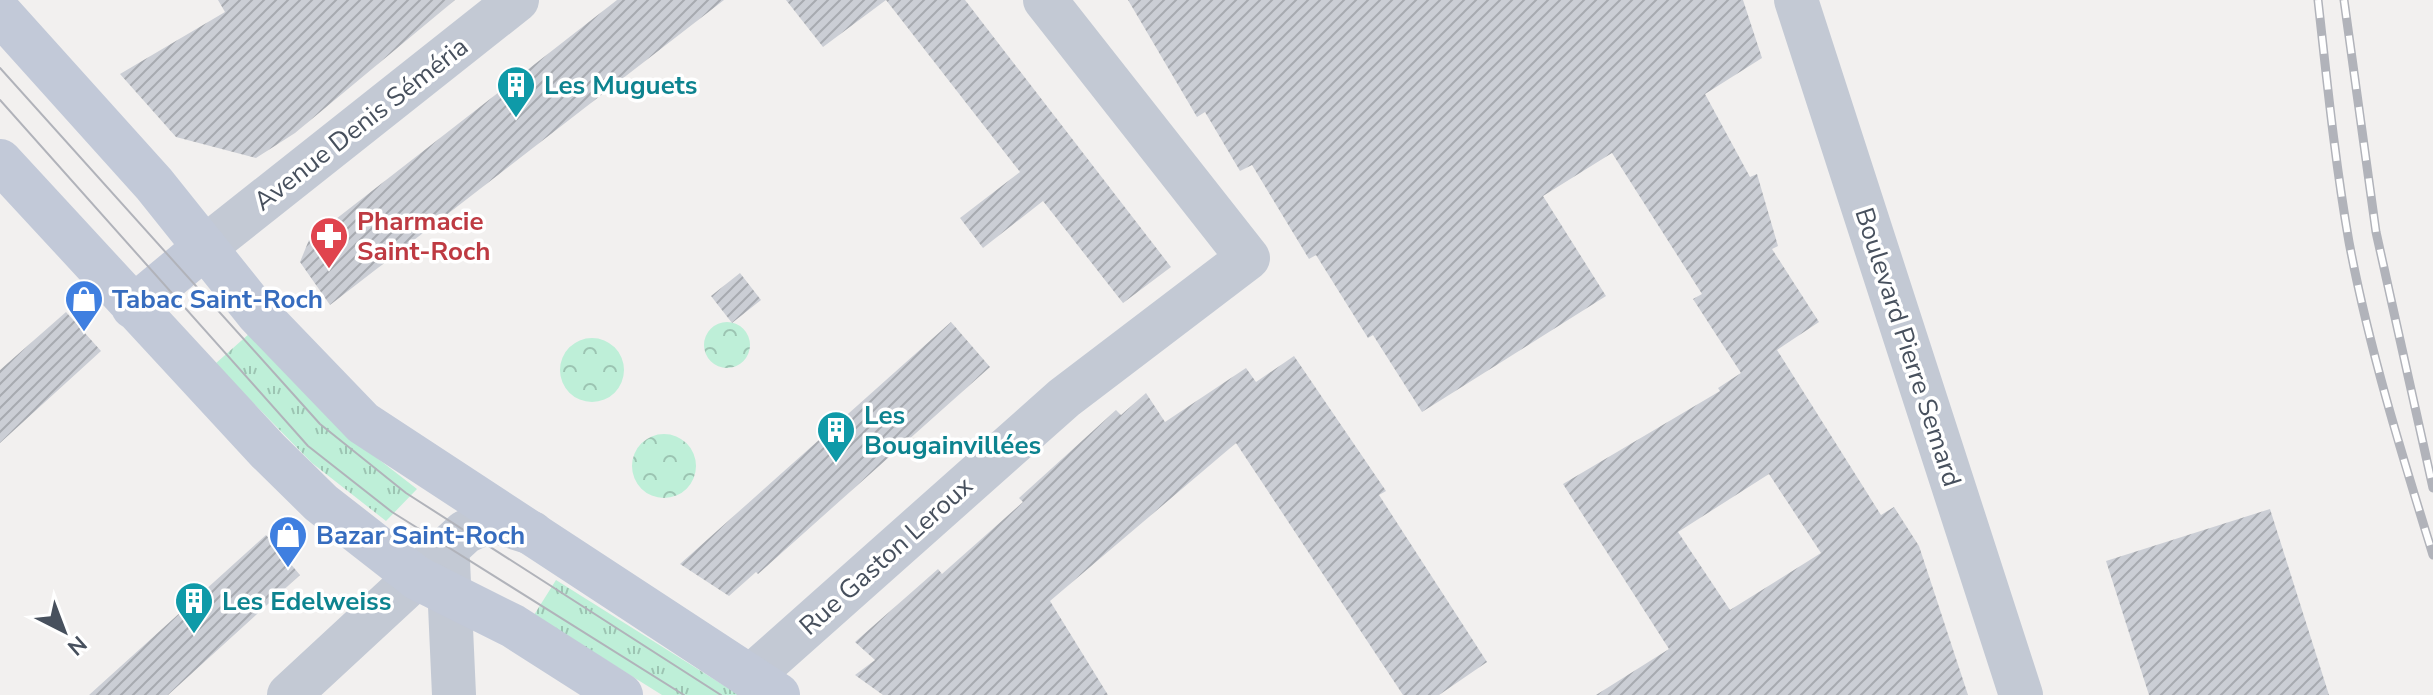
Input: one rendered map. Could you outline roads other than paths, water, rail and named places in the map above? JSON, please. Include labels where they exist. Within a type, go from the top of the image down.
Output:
[{"type":"main road","points":[[0,13],[154,184],[258,314],[363,423],[460,490],[532,533],[764,686]]},
{"type":"main road","points":[[0,161],[133,307],[321,503],[434,587],[513,626],[621,695]]},
{"type":"main road","points":[[133,307],[205,247]]},
{"type":"street","name":"Avenue Denis Séméria","points":[[205,247],[517,0]]},
{"type":"street","name":"Rue Gaston Leroux","points":[[764,686],[1064,398],[1248,258],[1045,0]]},
{"type":"street","name":"Boulevard Pierre Semard","points":[[1796,0],[2021,695]]},
{"type":"street","points":[[454,695],[434,587],[447,546],[491,520],[532,533]]},
{"type":"street","points":[[289,695],[434,587]]},
{"type":"tram line","points":[[0,68],[320,424],[406,493],[721,695]]},
{"type":"tram line","points":[[0,100],[308,446],[392,512],[684,695]]},
{"type":"railway","points":[[2318,0],[2340,182],[2357,282],[2386,400],[2433,555]]},
{"type":"railway","points":[[2344,0],[2376,232],[2433,488]]},
{"type":"place","name":"Les Muguets","points":[[516,119]]},
{"type":"place","name":"Pharmacie Saint-Roch","points":[[329,270]]},
{"type":"place","name":"Tabac Saint-Roch","points":[[84,333]]},
{"type":"place","name":"Les Bougainvillées","points":[[836,464]]},
{"type":"place","name":"Bazar Saint-Roch","points":[[288,569]]},
{"type":"place","name":"Les Edelweiss","points":[[194,635]]}]
